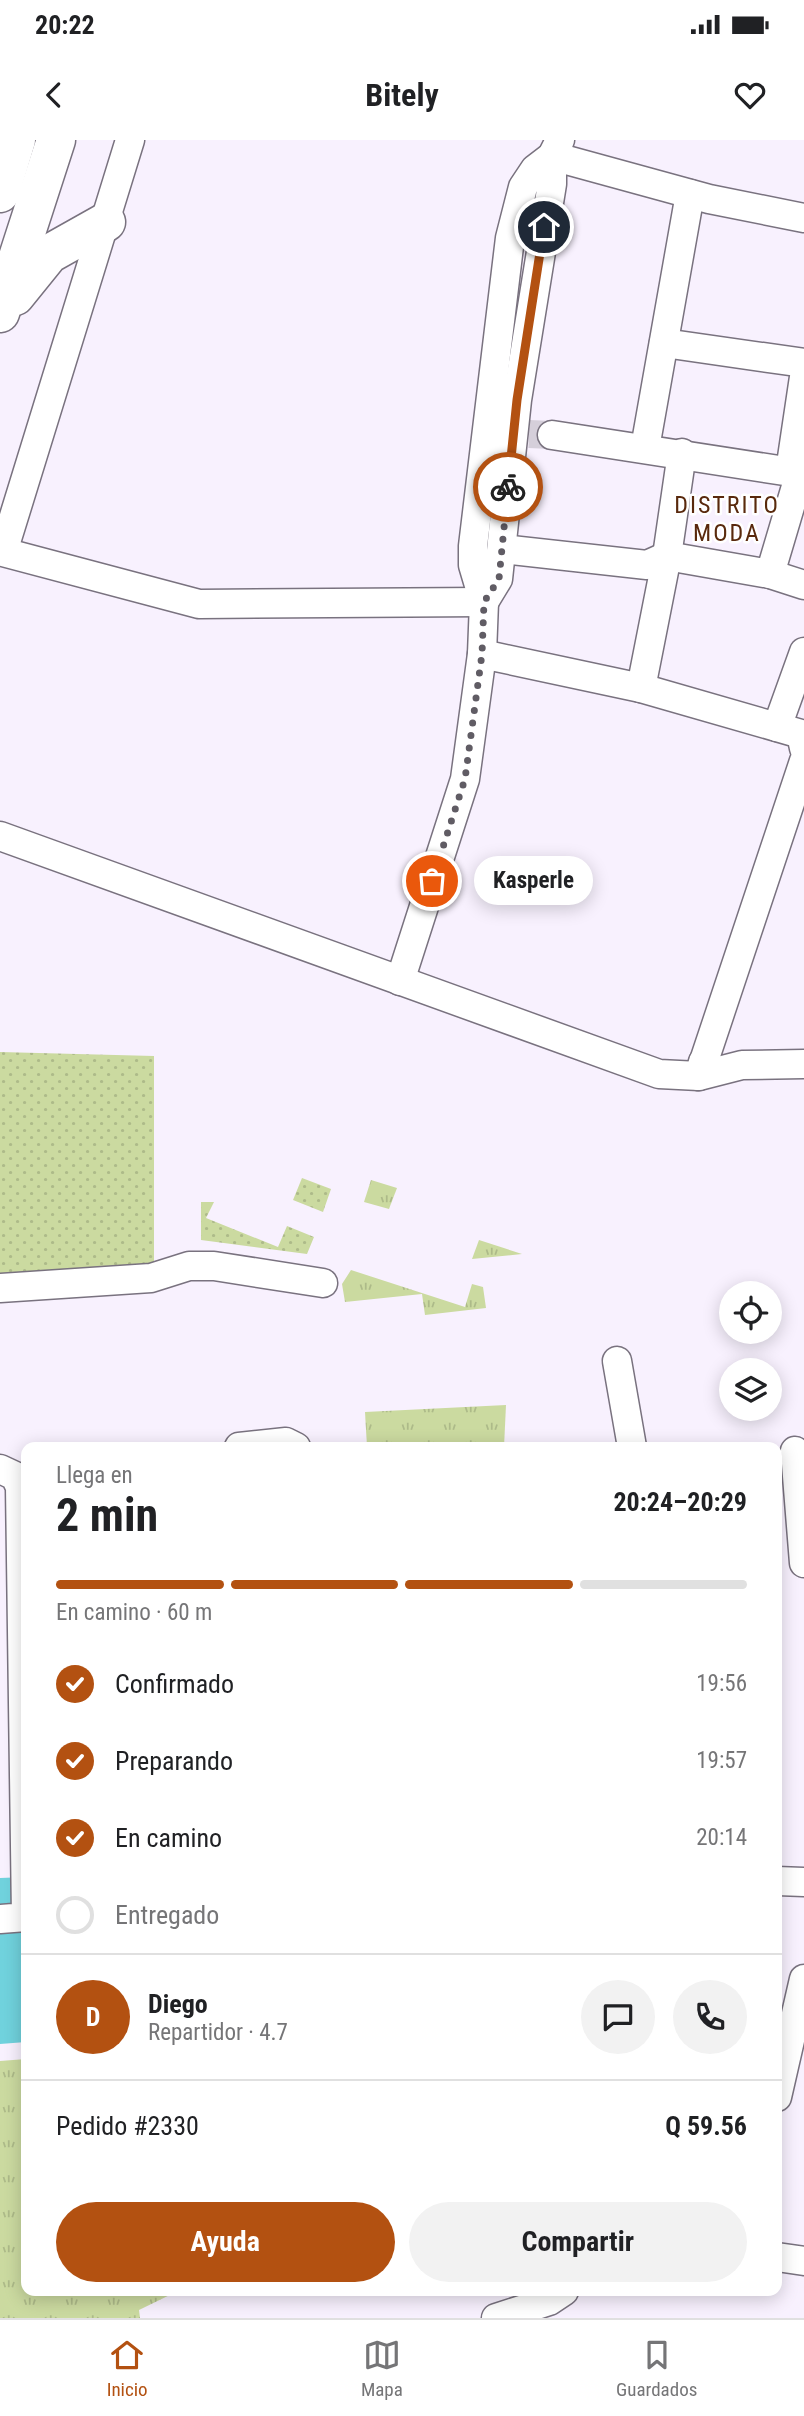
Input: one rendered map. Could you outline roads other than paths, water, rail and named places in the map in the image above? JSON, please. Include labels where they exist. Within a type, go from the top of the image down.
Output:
[{"type":"main road","points":[[0,193],[16,140]]},
{"type":"main road","points":[[0,313],[56,140]]},
{"type":"main road","points":[[0,318],[32,272],[49,254],[106,222]]},
{"type":"street","points":[[130,140],[3,552],[199,604],[484,602]]},
{"type":"street","points":[[484,602],[499,579],[520,433],[510,238],[523,187],[535,169],[556,148],[691,194],[804,218]]},
{"type":"street","points":[[645,448],[691,194]]},
{"type":"street","points":[[664,343],[804,363]]},
{"type":"street","points":[[770,574],[798,473],[804,377]]},
{"type":"street","points":[[520,433],[682,453],[798,473]]},
{"type":"street","points":[[400,981],[465,779],[482,654],[484,602],[473,565],[473,546],[520,433]]},
{"type":"street","points":[[641,688],[667,556],[682,453]]},
{"type":"street","points":[[502,549],[647,565],[667,556],[770,574],[804,585]]},
{"type":"street","points":[[777,727],[804,652]]},
{"type":"street","points":[[482,654],[641,688],[801,734],[804,748]]},
{"type":"street","points":[[699,1076],[804,761]]},
{"type":"street","points":[[0,836],[659,1074],[699,1076],[742,1065],[804,1064]]},
{"type":"street","points":[[0,1288],[151,1278],[189,1266],[239,1268],[323,1283]]},
{"type":"street","points":[[617,1361],[631,1442]]},
{"type":"street","points":[[792,1451],[804,1563]]},
{"type":"street","points":[[14,1474],[20,1487],[16,1632],[21,1774]]},
{"type":"street","points":[[782,1881],[804,1882]]},
{"type":"street","points":[[0,1919],[21,1917]]},
{"type":"street","points":[[782,2075],[804,1979]]},
{"type":"street","points":[[782,2258],[804,2261]]},
{"type":"street","points":[[503,2317],[556,2296]]},
{"type":"water","points":[[21,1877],[21,2042],[0,2044],[0,1878]]},
{"type":"tunnel","points":[[529,434],[552,435]]},
{"type":"place","name":"Kasperle","points":[[432,881]]},
{"type":"district","name":"DISTRITO MODA","points":[[727,519]]}]
